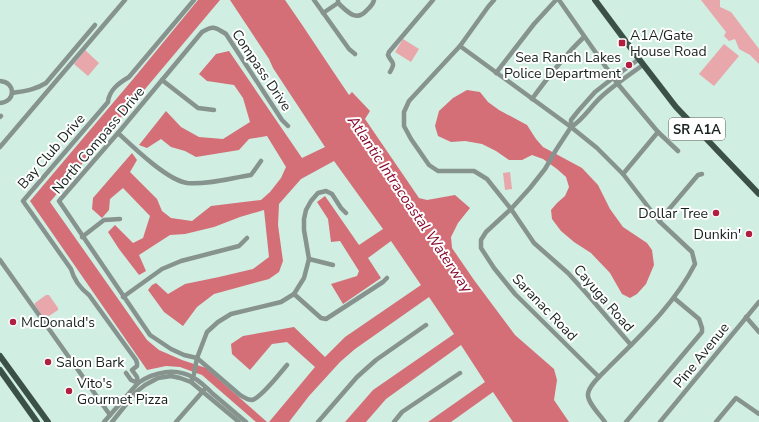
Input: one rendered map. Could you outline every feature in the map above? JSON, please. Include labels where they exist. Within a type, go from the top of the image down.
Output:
[{"type":"main road","name":"SR A1A","points":[[595,0],[676,107],[759,194]]},
{"type":"main road","points":[[0,356],[48,422]]},
{"type":"main road","points":[[0,370],[38,422]]},
{"type":"main road","points":[[18,395],[25,399],[30,398]]},
{"type":"street","points":[[0,147],[125,0]]},
{"type":"street","name":"Bay Club Drive","points":[[140,388],[137,377],[132,370],[137,366],[136,360],[89,295],[76,282],[71,269],[23,201],[108,102],[108,97],[111,92],[119,83],[129,77],[194,0]]},
{"type":"street","points":[[314,0],[349,49],[356,54]]},
{"type":"street","points":[[323,13],[338,2],[351,15],[363,15],[373,4],[374,0]]},
{"type":"street","points":[[390,72],[394,66],[388,55],[389,52],[433,0]]},
{"type":"street","name":"Cayuga Road","points":[[460,46],[571,127],[597,148],[623,174],[659,221],[692,252],[695,264],[689,276],[674,298],[631,346],[568,273],[534,243],[511,209],[487,179],[474,171],[438,171],[428,166],[410,139],[404,126],[404,112],[409,101],[460,46],[494,0]]},
{"type":"street","points":[[496,73],[534,24],[557,0],[617,83],[658,132],[678,151]]},
{"type":"street","points":[[12,93],[39,88],[46,83],[94,25]]},
{"type":"street","name":"North Compass Drive","points":[[196,361],[171,349],[150,335],[58,202],[118,134],[202,32],[209,28],[216,28]]},
{"type":"street","name":"Compass Drive","points":[[216,28],[226,34],[282,120],[288,126]]},
{"type":"street","points":[[532,99],[559,63],[584,37]]},
{"type":"street","points":[[571,127],[571,120],[595,92],[613,78],[641,62]]},
{"type":"street","points":[[511,209],[545,169],[571,127],[576,124],[600,98],[641,62]]},
{"type":"street","points":[[162,80],[198,108],[214,110]]},
{"type":"street","points":[[0,81],[4,81],[8,84],[12,93],[9,100],[5,103],[0,103]]},
{"type":"street","points":[[623,174],[658,132]]},
{"type":"street","points":[[118,134],[168,176],[186,183],[202,183],[250,175],[261,161]]},
{"type":"street","points":[[659,221],[698,175],[702,174]]},
{"type":"street","points":[[193,378],[196,361],[207,332],[218,322],[231,314],[281,302],[294,294],[304,278],[309,259],[304,230],[306,210],[318,193],[326,191],[332,194],[346,213]]},
{"type":"street","name":"Saranac Road","points":[[511,209],[486,232],[481,240],[481,248],[494,268],[515,294],[599,377]]},
{"type":"street","points":[[82,237],[104,220],[120,219]]},
{"type":"street","points":[[123,296],[162,269],[181,261],[239,246],[247,238]]},
{"type":"street","points":[[309,259],[333,265]]},
{"type":"street","points":[[0,260],[110,415]]},
{"type":"street","points":[[294,294],[320,318],[326,319],[387,278]]},
{"type":"street","points":[[626,422],[702,332],[699,319],[674,298]]},
{"type":"street","name":"Pine Avenue","points":[[660,422],[759,302]]},
{"type":"street","points":[[746,318],[759,332]]},
{"type":"street","points":[[318,422],[357,377],[376,360],[426,326]]},
{"type":"street","points":[[605,422],[588,399],[588,392],[599,377],[631,346]]},
{"type":"street","points":[[196,361],[240,395],[247,399],[254,400],[260,396],[287,365]]},
{"type":"street","points":[[104,422],[138,383],[150,376],[165,372],[181,373],[193,378],[204,390],[246,422]]},
{"type":"street","name":"Bay Club Drive","points":[[126,373],[131,380],[138,383]]},
{"type":"street","points":[[394,422],[402,412],[460,373]]},
{"type":"street","points":[[112,422],[140,388],[151,381],[166,377],[193,378]]},
{"type":"street","points":[[176,422],[204,390]]},
{"type":"street","points":[[716,422],[736,398],[759,414]]},
{"type":"street","points":[[223,405],[239,422]]},
{"type":"shaded area","points":[[701,0],[720,0],[720,7],[731,12],[759,49],[759,64],[750,55],[739,49],[735,39],[729,41],[724,36],[726,32]]},
{"type":"shaded area","points":[[403,39],[419,49],[411,62],[395,52]]},
{"type":"shaded area","points":[[724,44],[739,56],[714,86],[699,74]]},
{"type":"shaded area","points":[[85,50],[99,63],[88,76],[74,64]]},
{"type":"shaded area","points":[[510,172],[512,189],[505,190],[503,173]]},
{"type":"shaded area","points":[[46,295],[49,295],[58,310],[46,318],[43,318],[35,303]]},
{"type":"water","points":[[198,0],[220,0],[50,202],[147,340],[159,350],[206,368],[267,422],[256,422],[202,375],[180,367],[166,366],[147,370],[30,201]]},
{"type":"water","name":"Atlantic Intracoastal Waterway","points":[[230,0],[285,0],[349,95],[352,92],[370,111],[365,119],[419,198],[427,200],[455,195],[470,208],[458,223],[451,237],[452,248],[515,335],[554,369],[557,380],[554,400],[569,422],[513,422],[493,392],[451,422],[428,422],[485,382],[461,345],[386,399],[366,422],[345,422],[373,390],[454,334],[429,297],[355,349],[340,362],[309,396],[289,422],[269,422],[315,367],[287,342],[272,344],[250,370],[232,354],[231,344],[243,336],[294,327],[325,357],[345,337],[421,285],[391,241],[368,258],[381,278],[343,304],[331,284],[357,276],[359,271],[340,241],[331,242],[328,219],[317,202],[325,196],[359,245],[383,229],[334,161],[301,179],[279,204],[278,225],[283,261],[279,272],[269,279],[214,294],[197,307],[183,326],[164,312],[148,290],[152,285],[156,283],[168,294],[185,284],[253,269],[269,257],[264,210],[214,227],[185,234],[170,235],[139,255],[146,271],[139,275],[108,232],[115,225],[133,243],[143,238],[150,216],[123,188],[110,199],[109,210],[102,218],[92,209],[93,198],[132,153],[137,160],[130,172],[157,199],[162,211],[171,218],[192,221],[211,206],[261,200],[270,192],[281,178],[286,167],[267,136],[249,139],[239,150],[196,157],[185,151],[171,147],[161,139],[147,148],[139,145],[166,111],[181,127],[199,137],[223,139],[250,122],[243,98],[234,85],[207,81],[199,74],[216,54],[229,51],[302,158],[325,147]]},
{"type":"water","points":[[467,90],[480,92],[488,102],[499,110],[527,125],[543,147],[582,168],[598,185],[610,209],[623,227],[647,243],[652,250],[654,265],[646,284],[637,294],[630,298],[622,294],[610,273],[591,253],[561,231],[552,219],[551,210],[565,196],[569,187],[566,177],[557,169],[543,159],[532,155],[522,160],[509,160],[482,144],[465,141],[451,142],[438,136],[435,126],[439,111],[453,98]]},
{"type":"place","name":"A1A/Gate House Road","points":[[622,43]]},
{"type":"place","name":"Sea Ranch Lakes Police Department","points":[[629,65]]},
{"type":"place","name":"Dollar Tree","points":[[716,213]]},
{"type":"place","name":"Dunkin'","points":[[749,234]]},
{"type":"place","name":"McDonald's","points":[[13,322]]},
{"type":"place","name":"Salon Bark","points":[[48,362]]},
{"type":"place","name":"Vito's Gourmet Pizza","points":[[69,391]]}]
